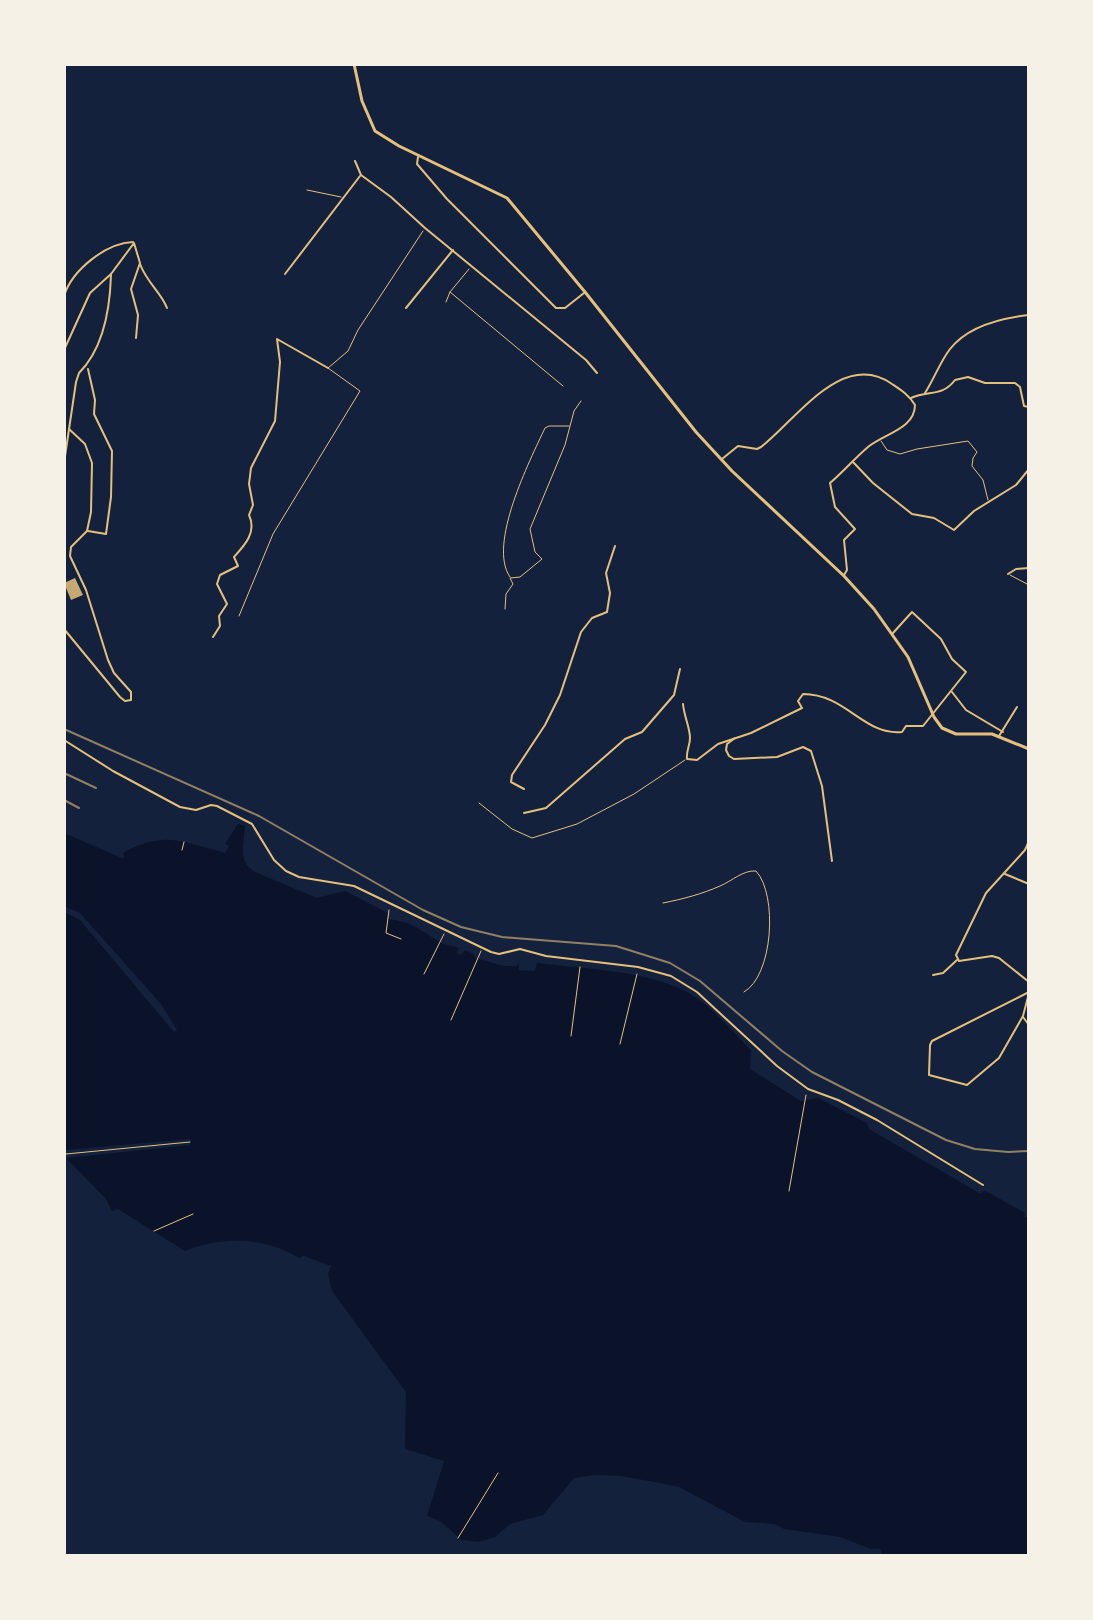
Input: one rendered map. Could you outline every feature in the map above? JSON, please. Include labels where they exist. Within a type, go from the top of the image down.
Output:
[{"type":"main road","points":[[354,64],[362,101],[375,131],[507,198],[721,460],[844,576],[893,633],[912,665],[932,714],[942,728],[949,732],[1001,734],[1029,749]]},
{"type":"street","points":[[418,155],[417,164],[447,199],[556,308],[565,308],[585,292]]},
{"type":"street","points":[[355,161],[361,175],[586,360],[597,373]]},
{"type":"street","points":[[285,274],[361,175]]},
{"type":"street","points":[[133,243],[147,282],[164,300],[167,308]]},
{"type":"street","points":[[64,350],[90,293],[111,274],[133,243]]},
{"type":"street","points":[[64,296],[82,269],[101,252],[117,245],[133,243]]},
{"type":"street","points":[[406,308],[453,250]]},
{"type":"street","points":[[136,338],[138,315],[131,289],[140,263]]},
{"type":"street","points":[[64,463],[79,373],[87,368],[110,306],[111,274]]},
{"type":"street","points":[[924,394],[950,348],[998,319],[1029,315]]},
{"type":"street","points":[[213,637],[220,626],[219,616],[227,604],[217,584],[220,575],[238,566],[234,557],[250,535],[253,524],[249,515],[253,505],[249,484],[251,468],[275,421],[280,362],[277,339],[328,368]]},
{"type":"street","points":[[87,368],[95,400],[94,414],[112,451],[106,534],[87,531]]},
{"type":"street","points":[[721,460],[738,446],[761,447],[840,379],[857,373],[883,378],[911,398],[915,405],[911,418],[880,439],[830,483],[835,507],[855,529],[844,540],[847,570],[844,576]]},
{"type":"street","points":[[911,398],[938,394],[958,378],[968,377],[985,383],[1015,383],[1020,387],[1024,406],[1029,407]]},
{"type":"street","points":[[64,432],[69,429]]},
{"type":"street","points":[[64,629],[123,700],[131,700],[131,692],[114,673],[108,660],[86,590],[70,556],[71,547],[87,531],[91,512],[92,463],[85,444],[69,429]]},
{"type":"street","points":[[853,462],[873,483],[912,514],[934,518],[954,530],[974,511],[1016,485],[1029,469]]},
{"type":"street","points":[[524,789],[511,782],[512,775],[545,725],[560,695],[581,632],[592,618],[607,612],[610,593],[606,573],[615,546]]},
{"type":"street","points":[[1008,574],[1016,569],[1029,568]]},
{"type":"street","points":[[683,704],[690,739],[687,759],[697,760],[718,744],[802,708],[798,701],[803,694],[831,699],[872,726],[889,733],[902,732],[906,726],[923,726],[966,672],[952,659],[941,639],[912,612],[893,633]]},
{"type":"street","points":[[524,813],[546,808],[625,739],[642,732],[674,695],[680,669]]},
{"type":"street","points":[[951,691],[966,710],[1001,734],[1017,707]]},
{"type":"street","points":[[736,738],[727,744],[726,750],[734,759],[777,757],[797,747],[811,751],[822,786],[832,861]]},
{"type":"street","points":[[64,740],[180,807],[196,810],[217,806],[252,824],[274,860],[286,871],[299,877],[354,886],[482,949],[499,954],[520,949],[546,956],[638,967],[685,983],[777,1066],[808,1089],[877,1120],[983,1185]]},
{"type":"street","points":[[957,960],[956,955],[986,893],[1025,850],[1029,841]]},
{"type":"street","points":[[1004,874],[1029,884]]},
{"type":"street","points":[[957,960],[999,958],[1029,982]]},
{"type":"street","points":[[933,975],[943,973],[957,960]]},
{"type":"street","points":[[1029,993],[1023,1016],[999,1058],[967,1085],[929,1075],[931,1043],[1029,993]]},
{"type":"street","points":[[1023,1016],[1029,1025]]},
{"type":"lane","points":[[307,190],[343,198]]},
{"type":"lane","points":[[239,616],[273,534],[360,391],[328,368],[348,351],[358,330],[425,228]]},
{"type":"lane","points":[[446,302],[450,292],[472,266]]},
{"type":"lane","points":[[450,292],[563,386]]},
{"type":"lane","points":[[510,578],[520,577],[542,559],[535,552],[530,529],[571,426],[574,411],[581,401]]},
{"type":"lane","points":[[505,609],[506,594],[513,584],[505,569],[508,523],[518,487],[545,428],[571,426]]},
{"type":"lane","points":[[880,439],[887,450],[900,454],[968,441],[977,452],[972,466],[983,480],[989,502]]},
{"type":"lane","points":[[1008,574],[1029,585]]},
{"type":"lane","points":[[479,803],[512,829],[532,838],[577,824],[634,794],[687,759]]},
{"type":"lane","points":[[663,903],[687,899],[750,870],[756,871],[763,881],[771,908],[771,930],[759,975],[753,987],[744,992]]},
{"type":"path","points":[[182,850],[184,842]]},
{"type":"path","points":[[390,904],[386,933],[401,939]]},
{"type":"path","points":[[424,974],[445,932]]},
{"type":"path","points":[[451,1020],[482,949]]},
{"type":"path","points":[[571,1036],[581,960]]},
{"type":"path","points":[[620,1044],[638,967]]},
{"type":"path","points":[[789,1191],[808,1089]]},
{"type":"path","points":[[66,1154],[190,1142]]},
{"type":"path","points":[[154,1231],[193,1214]]},
{"type":"path","points":[[458,1538],[498,1473]]},
{"type":"water","points":[[238,824],[245,826],[244,858],[255,872],[317,898],[345,891],[388,913],[387,919],[410,924],[442,943],[459,948],[457,953],[461,955],[465,950],[474,954],[475,958],[504,966],[519,963],[519,970],[535,971],[537,963],[614,972],[653,979],[687,992],[713,1011],[751,1050],[750,1069],[801,1101],[818,1098],[867,1123],[869,1129],[981,1194],[984,1190],[1025,1213],[1024,1217],[1029,1218],[1029,1556],[888,1556],[882,1554],[880,1549],[871,1549],[840,1537],[784,1529],[774,1524],[745,1522],[679,1487],[621,1476],[574,1478],[543,1515],[510,1524],[495,1537],[478,1542],[462,1540],[440,1521],[427,1516],[444,1461],[405,1449],[406,1392],[332,1291],[328,1274],[331,1266],[304,1256],[299,1258],[272,1246],[243,1241],[214,1243],[185,1251],[118,1209],[112,1211],[106,1199],[66,1158],[64,912],[80,920],[174,1032],[177,1030],[161,1004],[80,913],[64,906],[64,833],[124,859],[123,853],[137,846],[162,840],[185,842],[225,853],[229,846],[225,844]]},
{"type":"pier","points":[[190,1139],[190,1145],[66,1158],[66,1150]]},
{"type":"building","points":[[75,578],[83,595],[71,600],[64,583]]},
{"type":"railway","points":[[64,729],[259,816],[423,910],[461,927],[502,937],[616,946],[670,963],[700,981],[782,1051],[812,1072],[946,1140],[975,1149],[1029,1151]]},
{"type":"railway","points":[[64,773],[96,788]]},
{"type":"railway","points":[[64,800],[79,808]]}]
